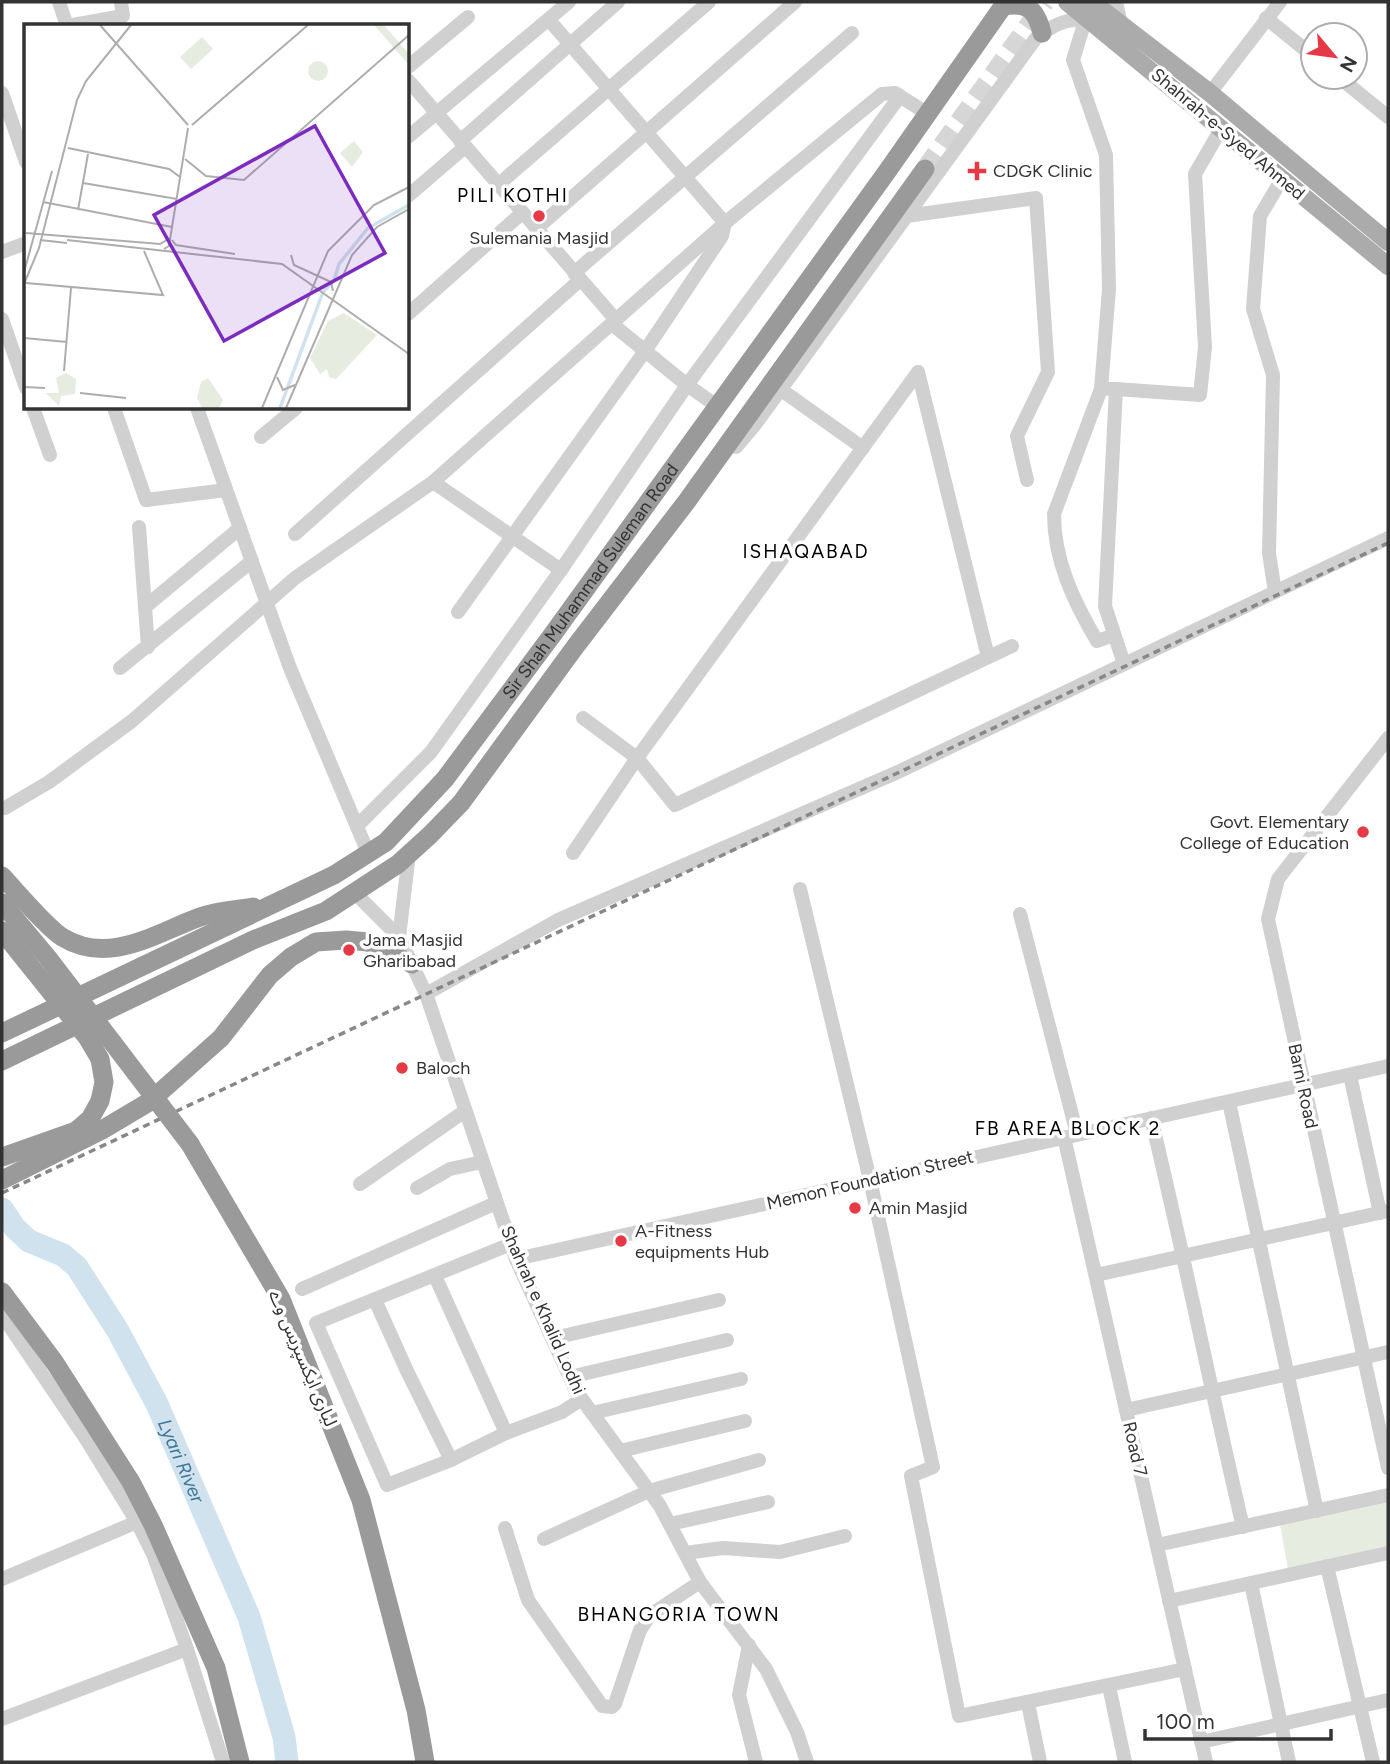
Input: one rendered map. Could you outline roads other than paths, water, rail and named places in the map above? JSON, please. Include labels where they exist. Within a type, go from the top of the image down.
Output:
[{"type":"highway","points":[[1005,4],[1018,4],[1033,11],[1042,33]]},
{"type":"highway","name":"Sir Shah Muhammad Suleman Road","points":[[2,1034],[334,875],[386,842],[445,779],[553,634],[1005,4]]},
{"type":"highway","name":"Sir Shah Muhammad Suleman Road","points":[[2,1061],[253,940],[326,911],[353,891],[378,878],[409,854],[461,803],[575,646],[687,502],[925,169]]},
{"type":"highway","points":[[369,855],[378,878]]},
{"type":"highway","points":[[2,876],[62,937],[87,948],[118,948],[141,943],[202,916],[276,903]]},
{"type":"highway","name":"لیاری ایکسپریس وے","points":[[2,903],[190,1144],[281,1299],[361,1500],[416,1710],[425,1762]]},
{"type":"highway","points":[[2,1180],[112,1125],[149,1102],[221,1038],[270,975],[290,957],[326,911]]},
{"type":"highway","points":[[2,931],[87,1037],[100,1059],[104,1082],[100,1101],[90,1119],[75,1131],[2,1157]]},
{"type":"highway","points":[[290,957],[316,942],[346,940],[368,942],[412,964]]},
{"type":"highway","points":[[2,1292],[55,1363],[137,1493],[216,1668],[240,1762]]},
{"type":"main road","name":"Shahrah-e-Syed Ahmed","points":[[1067,2],[1388,266]]},
{"type":"main road","name":"Shahrah-e-Syed Ahmed","points":[[1092,2],[1210,93],[1388,242]]},
{"type":"street","points":[[59,2],[66,24]]},
{"type":"street","points":[[78,24],[122,16],[121,2]]},
{"type":"street","points":[[410,135],[569,2]]},
{"type":"street","points":[[410,194],[618,2]]},
{"type":"street","points":[[498,185],[709,2]]},
{"type":"street","points":[[536,229],[795,2]]},
{"type":"street","points":[[1116,2],[1121,24]]},
{"type":"street","points":[[1210,93],[1280,2]]},
{"type":"street","points":[[410,65],[468,17]]},
{"type":"street","points":[[1266,18],[1299,45]]},
{"type":"street","points":[[549,20],[725,223]]},
{"type":"street","points":[[687,502],[754,426],[1022,56],[1042,33],[1052,26],[1071,20],[1093,24],[1073,60],[1106,155],[1109,289],[1101,389],[1054,514],[1054,536],[1073,600],[1097,641],[1114,635]]},
{"type":"street","points":[[295,534],[685,177],[852,33]]},
{"type":"street","points":[[410,82],[614,322],[645,351],[717,406]]},
{"type":"street","points":[[1356,91],[1388,117]]},
{"type":"street","points":[[5,808],[49,782],[131,721],[325,555],[433,482],[725,223],[882,94],[890,92],[900,96],[928,114]]},
{"type":"street","points":[[2,93],[24,156]]},
{"type":"street","points":[[357,826],[430,752],[561,570],[687,385],[900,96]]},
{"type":"street","points":[[1101,389],[1200,395],[1205,347],[1195,174],[1221,129]]},
{"type":"street","points":[[1275,592],[1269,553],[1273,375],[1253,309],[1260,216],[1282,179]]},
{"type":"street","points":[[906,216],[1036,198],[1048,372],[1017,436],[1027,480]]},
{"type":"street","points":[[410,312],[522,213]]},
{"type":"street","points":[[458,612],[645,351],[722,236],[725,223]]},
{"type":"street","points":[[2,252],[24,244]]},
{"type":"street","points":[[2,319],[24,382]]},
{"type":"street","points":[[573,853],[637,758],[918,372],[988,657]]},
{"type":"street","points":[[1116,389],[1105,606],[1124,664]]},
{"type":"street","points":[[780,390],[863,448]]},
{"type":"street","points":[[34,410],[50,455]]},
{"type":"street","points":[[115,410],[146,500],[226,490]]},
{"type":"street","points":[[198,410],[290,668],[369,855]]},
{"type":"street","points":[[261,437],[294,410]]},
{"type":"street","points":[[433,482],[561,570]]},
{"type":"street","points":[[139,527],[148,647]]},
{"type":"street","points":[[145,607],[240,528]]},
{"type":"street","points":[[426,994],[558,920],[898,772],[1388,538]]},
{"type":"street","points":[[120,668],[252,561]]},
{"type":"street","points":[[583,718],[637,758],[671,803],[680,804],[1013,646]]},
{"type":"street","name":"Barni Road","points":[[1388,738],[1278,879],[1268,919],[1388,1468]]},
{"type":"street","points":[[399,937],[409,854]]},
{"type":"street","points":[[800,889],[870,1180],[933,1467],[911,1476],[959,1716],[1185,1669]]},
{"type":"street","points":[[353,891],[399,937]]},
{"type":"street","name":"Road 7","points":[[1020,914],[1070,1135],[1096,1275],[1206,1762]]},
{"type":"street","name":"Shahrah e Khalid Lodhi","points":[[399,937],[426,994],[516,1259],[570,1377],[582,1399],[670,1524],[700,1582],[766,1669],[797,1732],[807,1762]]},
{"type":"street","name":"Memon Foundation Street","points":[[516,1259],[1070,1135],[1388,1068]]},
{"type":"street","points":[[1096,1275],[1384,1212],[1350,1075]]},
{"type":"street","points":[[1229,1102],[1317,1511]]},
{"type":"street","points":[[360,1184],[465,1111]]},
{"type":"street","points":[[1151,1118],[1243,1527]]},
{"type":"street","points":[[417,1188],[450,1169],[482,1162]]},
{"type":"street","points":[[302,1289],[496,1203]]},
{"type":"street","points":[[511,1244],[316,1324],[387,1485],[451,1460],[506,1433],[562,1412],[582,1399]]},
{"type":"street","points":[[435,1276],[506,1433]]},
{"type":"street","points":[[375,1300],[451,1460]]},
{"type":"street","points":[[554,1338],[719,1300]]},
{"type":"street","points":[[2,1315],[86,1439],[137,1522],[153,1554],[223,1762]]},
{"type":"street","points":[[570,1377],[727,1340]]},
{"type":"street","points":[[1126,1410],[1388,1352]]},
{"type":"street","points":[[592,1413],[741,1379]]},
{"type":"street","points":[[620,1451],[745,1421]]},
{"type":"street","points":[[544,1539],[649,1491],[759,1460]]},
{"type":"street","points":[[1157,1545],[1388,1495]]},
{"type":"street","points":[[670,1524],[768,1502]]},
{"type":"street","points":[[2,1579],[137,1522]]},
{"type":"street","points":[[505,1528],[528,1600],[605,1708],[615,1704],[640,1630],[650,1615],[700,1582]]},
{"type":"street","points":[[685,1553],[723,1548],[780,1552],[845,1536]]},
{"type":"street","points":[[1169,1601],[1388,1553]]},
{"type":"street","points":[[1327,1566],[1373,1762]]},
{"type":"street","points":[[1251,1583],[1289,1762]]},
{"type":"street","points":[[748,1646],[739,1695],[756,1762]]},
{"type":"street","points":[[2,1719],[187,1649]]},
{"type":"street","points":[[1109,1686],[1125,1762]]},
{"type":"street","points":[[1201,1742],[1388,1700]]},
{"type":"street","points":[[1028,1703],[1040,1762]]},
{"type":"waterway","name":"Lyari River","points":[[2,1209],[15,1228],[29,1241],[63,1255],[77,1267],[118,1331],[157,1404],[249,1617],[284,1737],[287,1762]]},
{"type":"tunnel","points":[[925,169],[1045,2]]},
{"type":"railway","points":[[2,1193],[1388,543]]},
{"type":"place","name":"CDGK Clinic","points":[[977,171]]},
{"type":"place","name":"Sulemania Masjid","points":[[539,216]]},
{"type":"place","name":"Govt. Elementary College of Education","points":[[1363,832]]},
{"type":"place","name":"Jama Masjid Gharibabad","points":[[349,950]]},
{"type":"place","name":"Baloch","points":[[402,1068]]},
{"type":"place","name":"Amin Masjid","points":[[855,1208]]},
{"type":"place","name":"A-Fitness equipments Hub","points":[[621,1241]]},
{"type":"district","name":"PILI KOTHI","points":[[513,195]]},
{"type":"district","name":"ISHAQABAD","points":[[806,551]]},
{"type":"district","name":"FB AREA BLOCK 2","points":[[1068,1128]]},
{"type":"district","name":"BHANGORIA TOWN","points":[[679,1614]]}]
